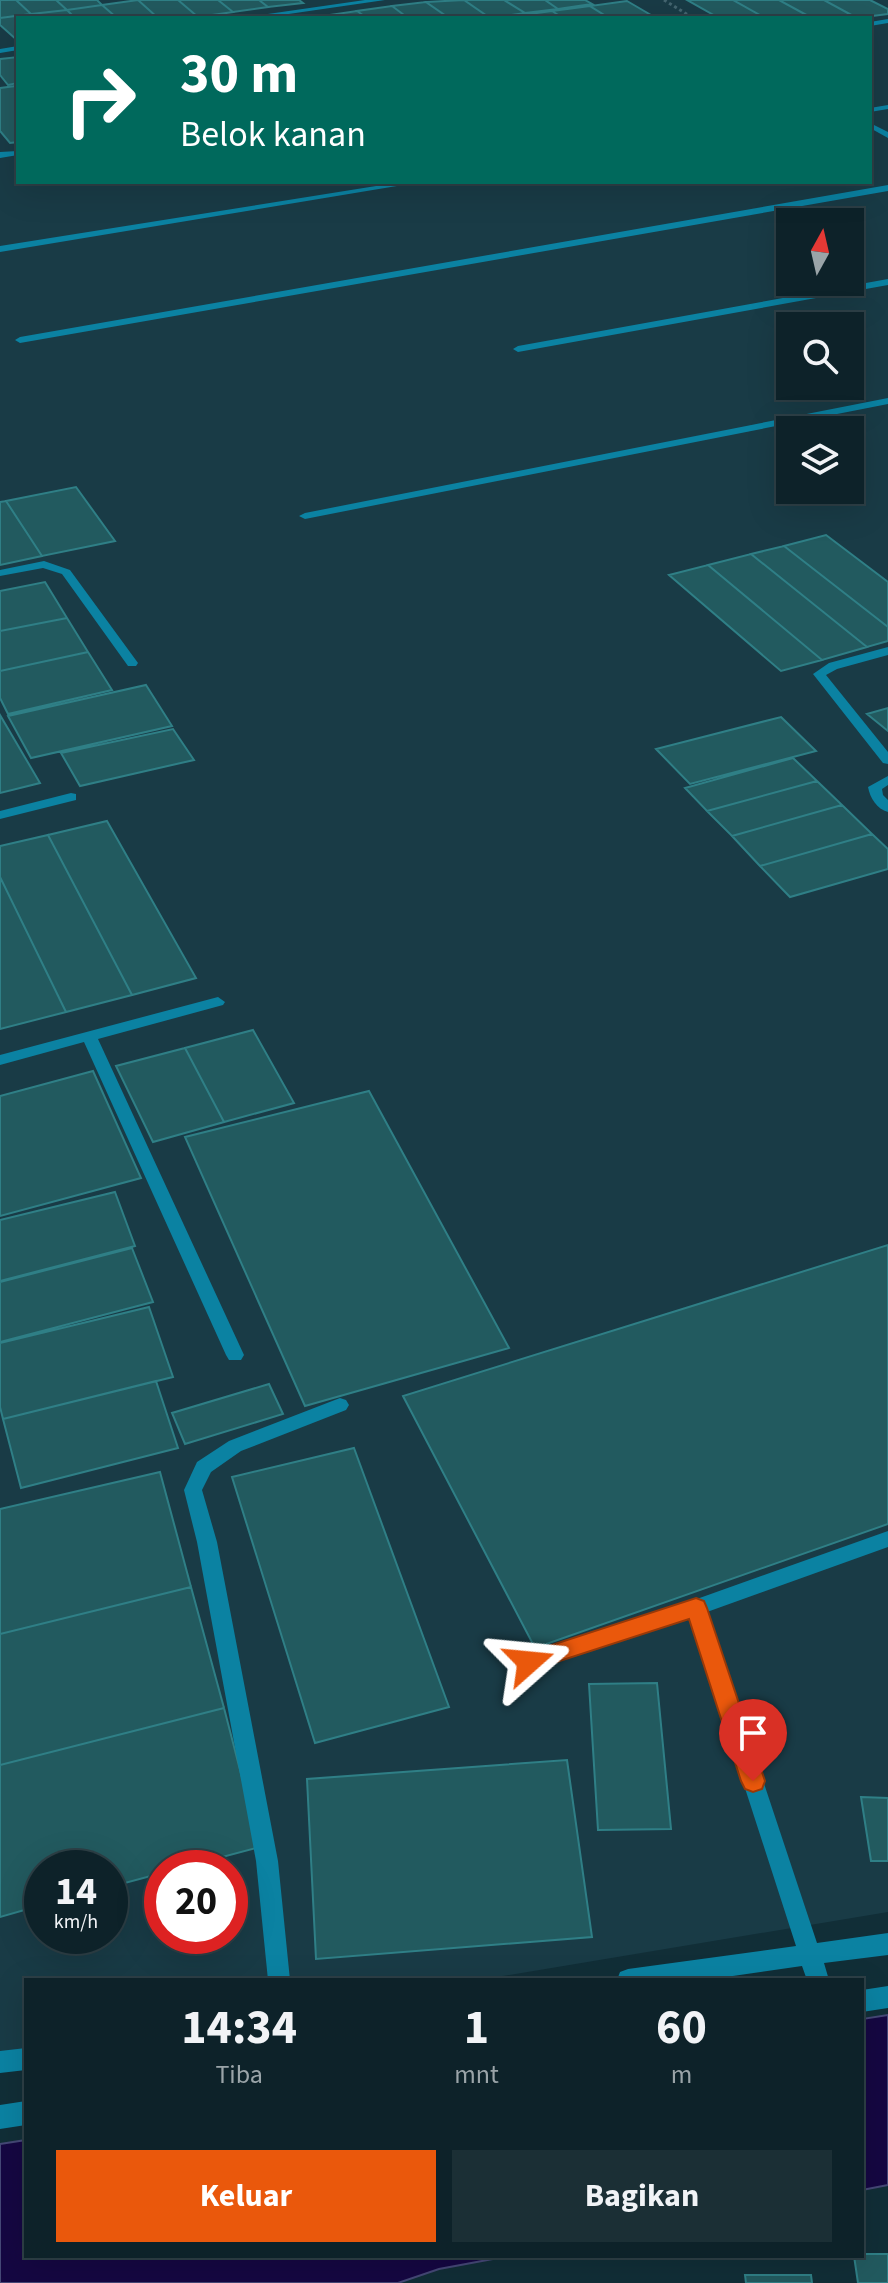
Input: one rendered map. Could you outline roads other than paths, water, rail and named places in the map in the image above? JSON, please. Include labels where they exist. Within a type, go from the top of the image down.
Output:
[{"type":"lane","points":[[260,16],[381,0]]},
{"type":"lane","points":[[0,249],[405,184]]},
{"type":"lane","points":[[20,340],[888,188]]},
{"type":"lane","points":[[518,349],[888,282]]},
{"type":"lane","points":[[305,516],[888,401]]},
{"type":"lane","points":[[0,573],[44,564],[66,572],[132,663]]},
{"type":"lane","points":[[888,651],[833,666],[819,674],[888,760]]},
{"type":"lane","points":[[888,780],[875,787],[876,796],[888,808]]},
{"type":"lane","points":[[0,815],[71,797]]},
{"type":"lane","points":[[0,1060],[218,1002]]},
{"type":"lane","points":[[89,1036],[235,1355]]},
{"type":"lane","points":[[279,1978],[267,1861],[207,1542],[193,1490],[204,1467],[235,1446],[340,1405]]},
{"type":"lane","points":[[529,1662],[696,1608],[888,1539]]},
{"type":"lane","points":[[696,1608],[817,1978]]},
{"type":"lane","points":[[642,1978],[888,1944]]},
{"type":"lane","points":[[864,2001],[888,1997]]},
{"type":"lane","points":[[0,2062],[24,2059]]},
{"type":"lane","points":[[0,2117],[24,2113]]}]
